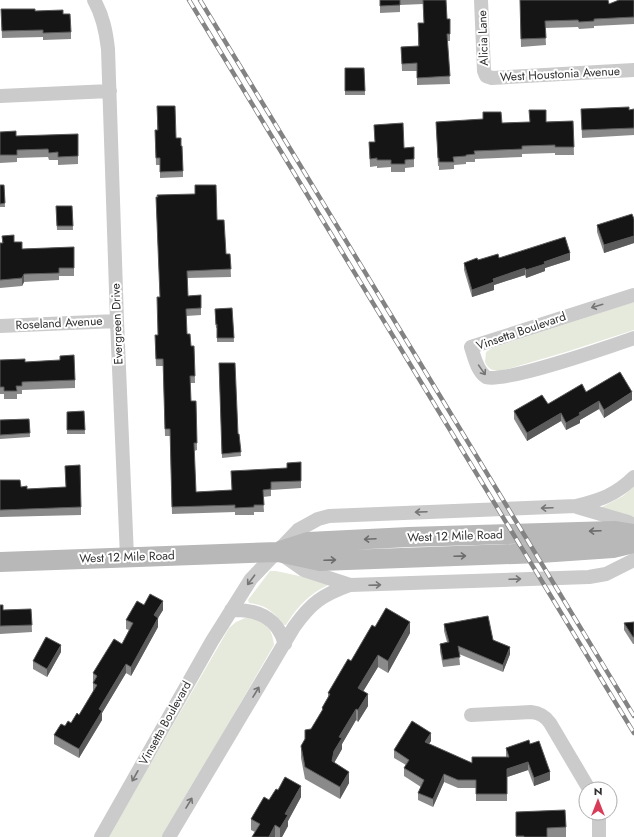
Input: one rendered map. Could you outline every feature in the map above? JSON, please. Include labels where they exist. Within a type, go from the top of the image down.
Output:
[{"type":"main road","name":"West 12 Mile Road","points":[[278,552],[308,542],[606,531],[634,534]]},
{"type":"main road","name":"West 12 Mile Road","points":[[0,562],[278,552],[320,561],[540,553],[613,548],[634,543]]},
{"type":"street","name":"Evergreen Drive","points":[[94,0],[100,12],[107,36],[127,557]]},
{"type":"street","name":"Alicia Lane","points":[[481,0],[484,70],[486,76]]},
{"type":"street","name":"West Houstonia Avenue","points":[[486,76],[492,78],[634,70]]},
{"type":"street","points":[[0,96],[110,91]]},
{"type":"street","name":"Vinsetta Boulevard","points":[[634,295],[471,347],[480,370],[486,376],[496,379],[541,368],[634,338]]},
{"type":"street","name":"Roseland Avenue","points":[[0,326],[117,321]]},
{"type":"street","name":"Vinsetta Boulevard","points":[[102,837],[212,641],[231,610],[251,579],[298,530],[318,519],[329,516],[576,506],[606,497],[627,484],[634,477]]},
{"type":"street","name":"Vinsetta Boulevard","points":[[576,506],[634,525]]},
{"type":"street","points":[[278,552],[304,570],[350,585]]},
{"type":"street","points":[[169,837],[303,615],[313,604],[332,592],[350,585],[589,577],[606,574],[634,560]]},
{"type":"street","points":[[231,610],[251,611],[270,618],[277,626],[285,644]]},
{"type":"street","points":[[471,715],[531,712],[540,713],[550,723],[584,781]]},
{"type":"street","points":[[599,821],[599,837]]},
{"type":"shaded area","points":[[634,302],[634,330],[501,371],[491,369],[485,362],[486,352],[492,348]]},
{"type":"shaded area","points":[[634,486],[634,517],[603,510],[602,507],[623,496]]},
{"type":"shaded area","points":[[270,571],[327,582],[328,585],[304,602],[286,625],[284,625],[265,607],[249,603],[248,600]]},
{"type":"shaded area","points":[[245,618],[252,618],[266,625],[271,633],[274,645],[163,837],[108,837],[229,628],[236,622]]},
{"type":"building","points":[[380,0],[400,0],[400,5],[380,6]]},
{"type":"building","points":[[423,0],[446,0],[447,19],[450,19],[450,34],[447,34],[450,76],[417,78],[417,63],[402,64],[401,47],[419,46],[418,23],[424,23]]},
{"type":"building","points":[[520,0],[608,0],[609,4],[619,0],[634,0],[634,17],[594,19],[594,21],[579,22],[578,20],[545,21],[546,38],[521,39]]},
{"type":"building","points":[[1,9],[35,9],[35,11],[63,10],[63,14],[70,14],[71,32],[43,33],[43,30],[2,31]]},
{"type":"building","points":[[345,68],[364,68],[365,91],[345,91]]},
{"type":"building","points":[[157,106],[175,106],[176,138],[181,138],[183,171],[160,172],[160,158],[156,158],[155,130],[158,130]]},
{"type":"building","points":[[629,107],[629,110],[634,109],[634,128],[582,130],[581,109]]},
{"type":"building","points":[[529,110],[546,110],[546,122],[573,121],[574,147],[555,147],[555,145],[522,146],[522,149],[474,151],[475,154],[453,157],[454,162],[439,162],[436,122],[483,119],[483,112],[501,112],[502,123],[530,122]]},
{"type":"building","points":[[403,123],[404,148],[414,147],[414,159],[405,160],[405,164],[391,164],[391,160],[377,160],[377,158],[370,159],[369,142],[375,142],[374,125]]},
{"type":"building","points":[[16,131],[16,136],[78,134],[78,156],[58,157],[58,152],[49,153],[48,149],[17,150],[17,155],[0,155],[0,132]]},
{"type":"building","points":[[0,185],[4,185],[5,203],[0,204]]},
{"type":"building","points":[[195,185],[216,185],[217,220],[224,220],[226,254],[230,254],[231,269],[187,271],[188,296],[201,295],[201,308],[186,309],[187,334],[190,334],[191,346],[194,346],[195,376],[190,376],[191,401],[196,401],[197,443],[194,443],[196,492],[232,490],[231,471],[287,468],[287,463],[301,462],[301,481],[271,482],[271,489],[263,490],[264,505],[254,505],[254,507],[235,508],[235,505],[172,507],[170,429],[165,429],[163,359],[156,359],[155,335],[158,335],[157,297],[160,297],[156,197],[158,197],[157,195],[195,194]]},
{"type":"building","points":[[56,206],[72,206],[73,226],[57,226]]},
{"type":"building","points":[[632,214],[634,219],[634,236],[604,245],[597,225]]},
{"type":"building","points":[[14,235],[14,242],[22,242],[22,249],[74,247],[74,268],[59,268],[59,273],[24,274],[22,278],[0,280],[0,243],[3,243],[2,236]]},
{"type":"building","points":[[565,237],[570,253],[544,262],[545,264],[526,270],[525,268],[493,279],[494,282],[472,290],[464,263],[477,258],[478,260],[498,254],[499,258]]},
{"type":"building","points":[[232,308],[234,338],[217,338],[215,309]]},
{"type":"building","points":[[74,355],[75,380],[22,382],[22,386],[16,386],[17,391],[4,391],[4,387],[0,387],[0,360],[25,359],[25,362],[60,360],[60,356]]},
{"type":"building","points":[[219,363],[235,363],[238,434],[241,452],[222,454]]},
{"type":"building","points":[[620,372],[632,392],[604,410],[599,401],[566,423],[561,413],[527,433],[514,411],[542,395],[548,404],[582,384],[586,392]]},
{"type":"building","points":[[84,411],[85,430],[67,430],[67,412]]},
{"type":"building","points":[[29,419],[30,433],[0,435],[0,420]]},
{"type":"building","points":[[80,465],[81,507],[0,510],[0,480],[20,480],[21,487],[27,486],[27,489],[66,487],[65,466]]},
{"type":"building","points":[[150,594],[163,601],[154,615],[158,618],[131,667],[126,664],[99,709],[102,711],[79,749],[54,735],[61,724],[65,726],[68,721],[71,723],[77,713],[79,715],[97,685],[93,683],[97,676],[93,673],[114,639],[122,644],[133,623],[126,620],[137,601],[144,605]]},
{"type":"building","points":[[0,605],[3,605],[3,610],[31,609],[32,625],[0,626]]},
{"type":"building","points":[[386,608],[410,622],[388,661],[378,655],[358,688],[368,694],[358,710],[356,709],[339,737],[342,738],[334,751],[332,761],[349,772],[340,787],[305,767],[301,746],[305,739],[305,730],[311,729],[323,709],[322,708],[330,694],[328,693],[348,659],[351,661],[372,625],[375,627]]},
{"type":"building","points":[[488,616],[493,640],[510,647],[503,665],[458,646],[460,657],[443,660],[440,644],[449,642],[444,624]]},
{"type":"building","points":[[634,622],[634,637],[633,637],[624,623]]},
{"type":"building","points":[[46,637],[61,645],[47,669],[33,661]]},
{"type":"building","points":[[412,721],[431,733],[425,742],[472,763],[472,757],[509,757],[506,748],[529,740],[530,744],[539,741],[550,772],[534,778],[528,762],[507,769],[507,794],[476,794],[476,780],[458,780],[444,774],[433,799],[418,793],[424,780],[404,768],[409,760],[394,750]]},
{"type":"building","points":[[285,777],[301,786],[285,814],[288,815],[280,828],[275,825],[269,837],[252,837],[260,824],[251,819],[264,797],[269,800],[276,789],[278,790]]},
{"type":"building","points":[[565,810],[566,827],[547,828],[547,837],[516,836],[516,812]]},
{"type":"railway","points":[[189,0],[634,733]]},
{"type":"railway","points":[[200,0],[634,716]]}]
